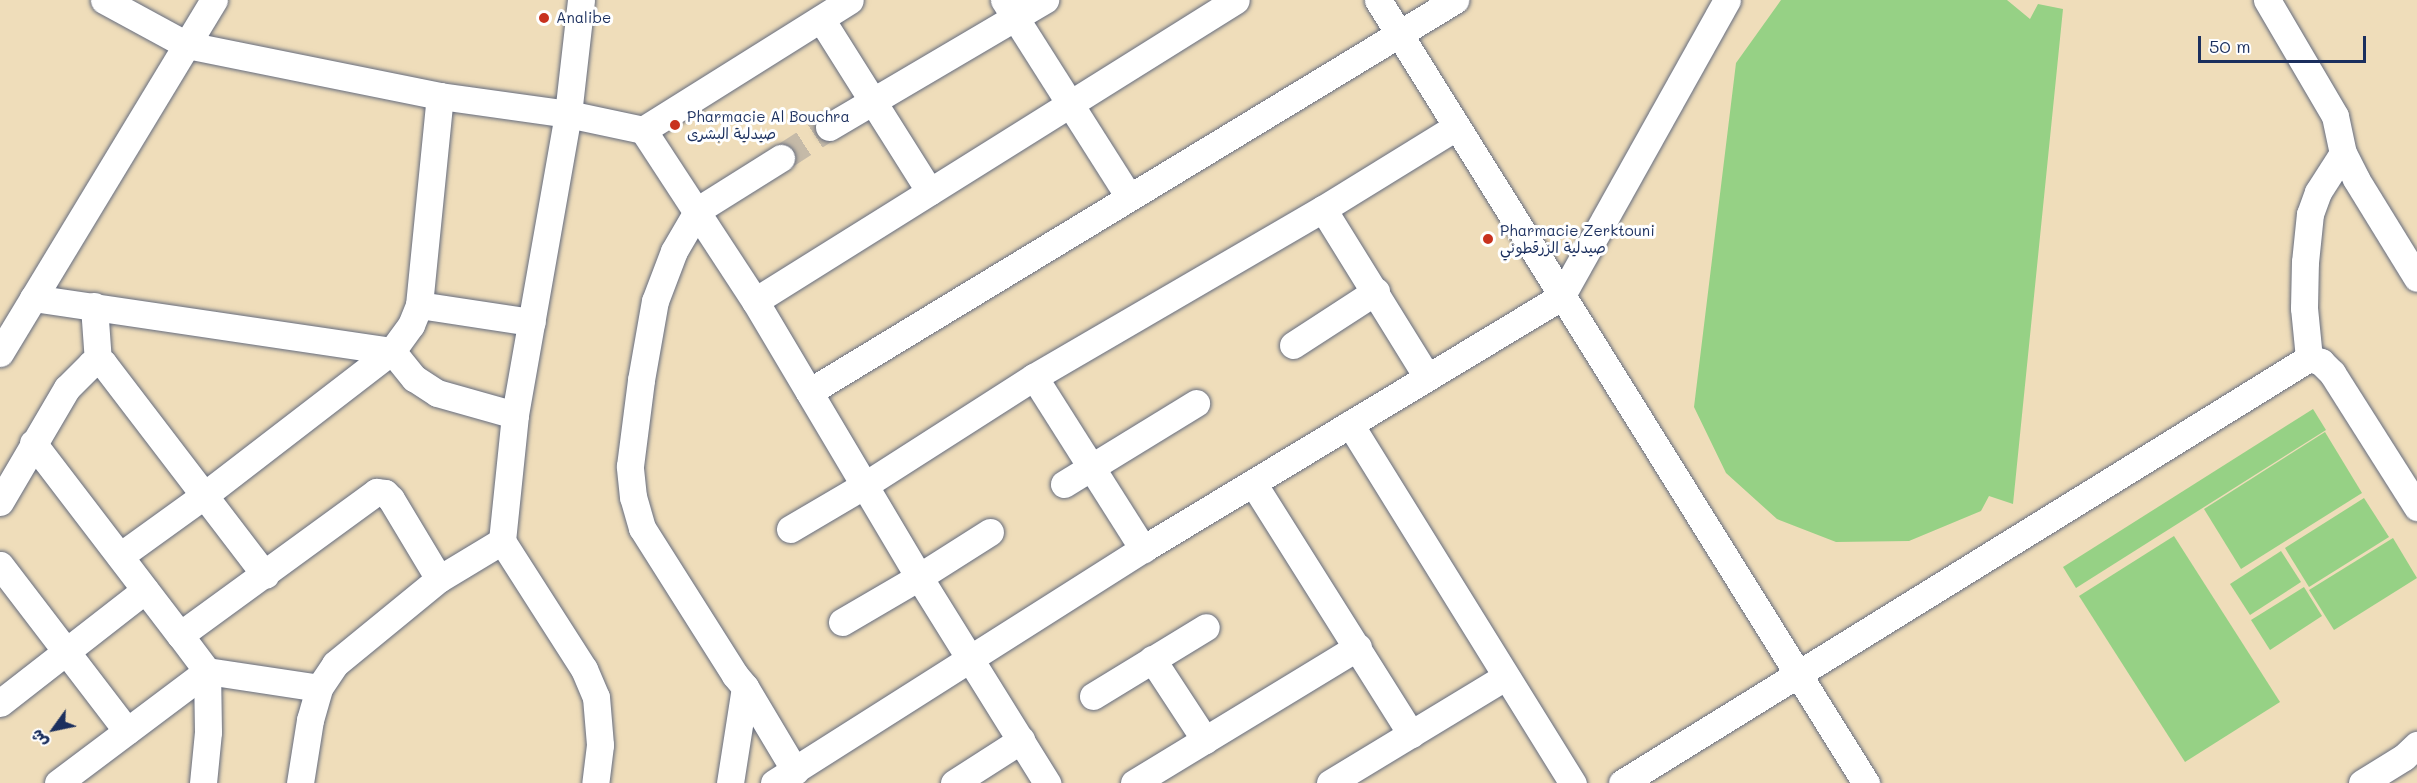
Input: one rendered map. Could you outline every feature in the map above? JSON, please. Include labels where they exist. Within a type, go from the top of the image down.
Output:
[{"type":"street","points":[[104,0],[187,45],[440,96],[568,114],[643,130],[698,210],[866,485],[919,577],[1047,783]]},
{"type":"street","points":[[0,353],[214,0]]},
{"type":"street","points":[[581,0],[568,114],[515,415],[502,541],[584,669],[596,697],[600,744],[595,783]]},
{"type":"street","points":[[829,127],[1009,9],[1045,0]]},
{"type":"street","points":[[754,301],[1071,104],[1198,10],[1236,0]]},
{"type":"street","points":[[1378,0],[1866,783]]},
{"type":"street","points":[[809,392],[1455,0]]},
{"type":"street","points":[[781,158],[698,210],[674,251],[655,301],[630,466],[632,487],[642,528],[735,675],[745,687],[785,777],[1143,549],[1561,297],[1727,0]]},
{"type":"street","points":[[2267,0],[2335,116],[2343,153],[2417,278]]},
{"type":"street","points":[[643,130],[830,8],[871,101],[930,192]]},
{"type":"street","points":[[1009,9],[1129,197]]},
{"type":"street","points":[[120,556],[206,494],[392,351],[411,325],[419,305],[440,96]]},
{"type":"street","points":[[790,529],[866,485],[1034,377],[1323,209],[1456,127]]},
{"type":"street","points":[[2309,358],[2304,296],[2310,214],[2318,192],[2343,153]]},
{"type":"street","points":[[1323,209],[1376,291],[1426,377]]},
{"type":"street","points":[[1293,345],[1376,291]]},
{"type":"street","points":[[33,298],[392,351],[414,378],[437,393],[515,415]]},
{"type":"street","points":[[419,305],[532,322]]},
{"type":"street","points":[[94,306],[98,362]]},
{"type":"street","points":[[2309,358],[2321,362],[2332,373],[2417,507]]},
{"type":"street","points":[[1622,783],[2309,358]]},
{"type":"street","points":[[0,501],[67,388],[81,371],[98,362],[103,363],[206,494],[265,575]]},
{"type":"street","points":[[1034,377],[1143,549]]},
{"type":"street","points":[[1064,484],[1196,403]]},
{"type":"street","points":[[1350,424],[1505,677],[1573,783]]},
{"type":"street","points":[[33,443],[207,671],[208,732],[203,783]]},
{"type":"street","points":[[1253,483],[1411,734]]},
{"type":"street","points":[[180,635],[265,575],[363,499],[376,492],[385,493],[391,499],[439,579]]},
{"type":"street","points":[[842,622],[990,532]]},
{"type":"street","points":[[300,783],[310,720],[319,688],[335,664],[355,645],[439,579],[502,541]]},
{"type":"street","points":[[0,565],[127,730]]},
{"type":"street","points":[[0,704],[64,651],[145,590]]},
{"type":"street","points":[[1093,696],[1206,627]]},
{"type":"street","points":[[1134,783],[1358,647]]},
{"type":"street","points":[[1152,659],[1205,740]]},
{"type":"street","points":[[58,783],[207,671],[319,688]]},
{"type":"street","points":[[1330,783],[1505,677]]},
{"type":"street","points":[[730,783],[745,687]]},
{"type":"street","points":[[954,783],[1021,740]]},
{"type":"street","points":[[2362,783],[2404,757],[2417,745]]},
{"type":"green space","points":[[1781,0],[2007,0],[2030,19],[2038,4],[2063,9],[2013,504],[1989,496],[1981,511],[1909,541],[1836,542],[1777,519],[1726,473],[1694,407],[1736,63]]},
{"type":"green space","points":[[2313,409],[2326,430],[2076,588],[2063,567]]},
{"type":"green space","points":[[2325,432],[2362,493],[2241,569],[2204,509]]},
{"type":"green space","points":[[2364,498],[2389,537],[2309,587],[2285,548]]},
{"type":"green space","points":[[2174,536],[2280,702],[2185,762],[2079,596]]},
{"type":"green space","points":[[2393,538],[2417,578],[2334,630],[2309,590]]},
{"type":"green space","points":[[2281,551],[2301,582],[2250,615],[2230,584]]},
{"type":"green space","points":[[2304,587],[2322,616],[2270,650],[2251,620]]},
{"type":"tunnel","points":[[781,158],[829,127]]},
{"type":"place","name":"Analibe","points":[[544,18]]},
{"type":"place","name":"Pharmacie Al Bouchra صيدلية البشرى","points":[[675,125]]},
{"type":"place","name":"Pharmacie Zerktouni صيدلية الزرقطوني","points":[[1488,239]]}]
